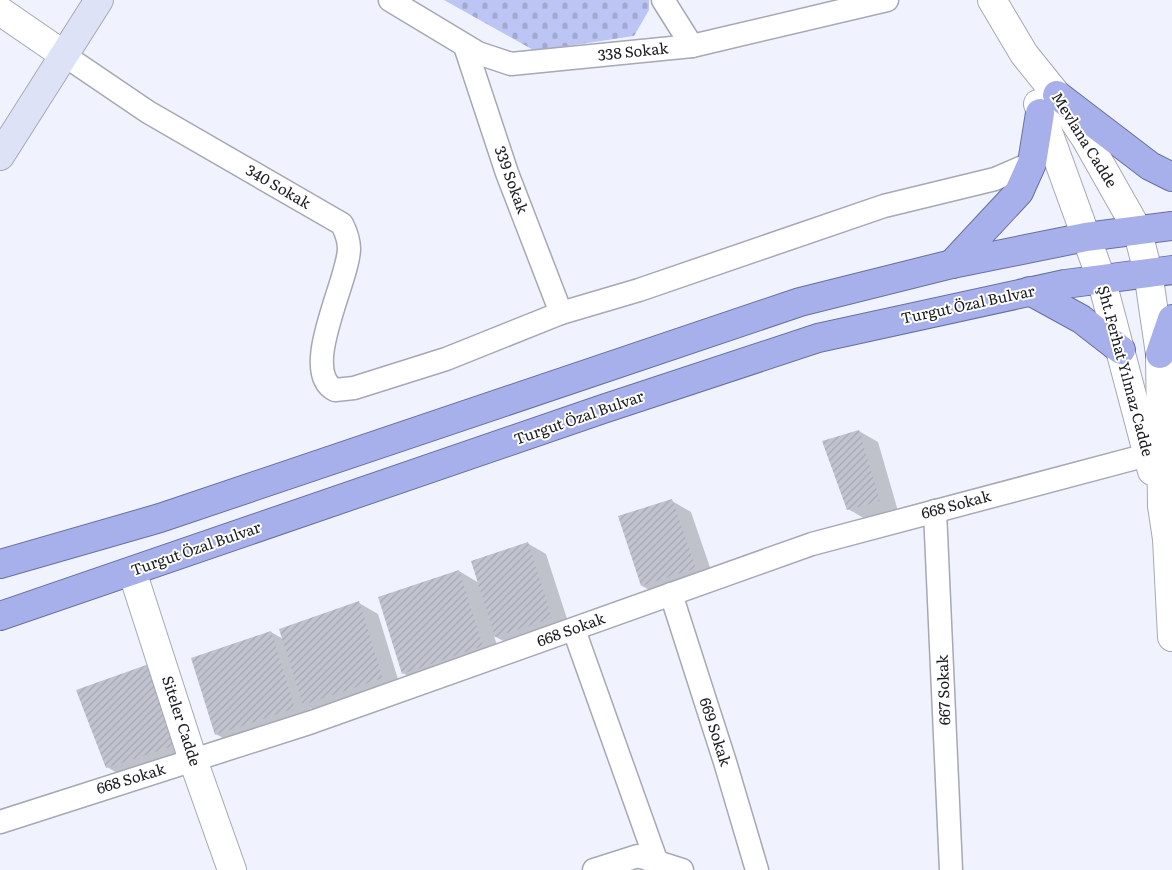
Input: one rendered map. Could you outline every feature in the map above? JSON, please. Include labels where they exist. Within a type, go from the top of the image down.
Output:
[{"type":"highway","points":[[952,264],[1019,192],[1032,163],[1049,104],[1150,166],[1172,176]]},
{"type":"highway","points":[[0,564],[160,518],[800,302],[952,264],[1086,237],[1172,226]]},
{"type":"highway","name":"Turgut Özal Bulvar","points":[[0,616],[818,338],[1030,291],[1101,278],[1160,271]]},
{"type":"highway","points":[[1030,291],[1081,319],[1121,350]]},
{"type":"highway","points":[[1160,354],[1172,319]]},
{"type":"main road","points":[[0,156],[99,0]]},
{"type":"street","name":"338 Sokak","points":[[390,0],[478,54],[511,64],[692,46],[887,0]]},
{"type":"street","points":[[663,0],[692,46]]},
{"type":"street","name":"Mevlana Cadde","points":[[992,0],[1024,54],[1049,104],[1086,237]]},
{"type":"street","points":[[0,11],[64,55]]},
{"type":"street","name":"339 Sokak","points":[[465,46],[507,172],[561,313]]},
{"type":"street","name":"340 Sokak","points":[[64,55],[148,112],[342,224],[348,239],[347,262],[326,335],[321,365],[323,380],[335,390],[354,388],[446,359],[561,313]]},
{"type":"street","name":"Mevlana Cadde","points":[[1049,104],[1086,138],[1138,229]]},
{"type":"street","points":[[561,313],[638,290],[884,206],[996,178],[1032,163]]},
{"type":"street","name":"Şht.Ferhat Yılmaz Cadde","points":[[1138,229],[1160,271],[1162,506]]},
{"type":"street","name":"Şht.Ferhat Yılmaz Cadde","points":[[1086,237],[1101,278],[1170,539],[1172,637]]},
{"type":"street","name":"668 Sokak","points":[[0,822],[312,722],[812,544],[1147,454]]},
{"type":"street","name":"667 Sokak","points":[[935,511],[951,870]]},
{"type":"street","name":"Siteler Cadde","points":[[132,571],[193,760],[232,870]]},
{"type":"street","name":"669 Sokak","points":[[671,594],[725,762],[757,870]]},
{"type":"street","points":[[574,630],[656,860]]},
{"type":"street","points":[[594,870],[638,856],[656,860],[682,870]]},
{"type":"green space","points":[[444,0],[649,0],[649,10],[634,36],[535,51]]},
{"type":"building","points":[[859,430],[880,501],[847,510],[822,441]]},
{"type":"building","points":[[672,499],[696,568],[641,586],[618,516]]},
{"type":"building","points":[[528,542],[552,618],[495,637],[471,561]]},
{"type":"building","points":[[459,570],[483,646],[402,674],[378,597]]},
{"type":"building","points":[[359,601],[383,678],[303,705],[279,629]]},
{"type":"building","points":[[271,631],[295,708],[215,735],[191,658]]},
{"type":"building","points":[[149,664],[179,744],[106,768],[76,690]]}]
